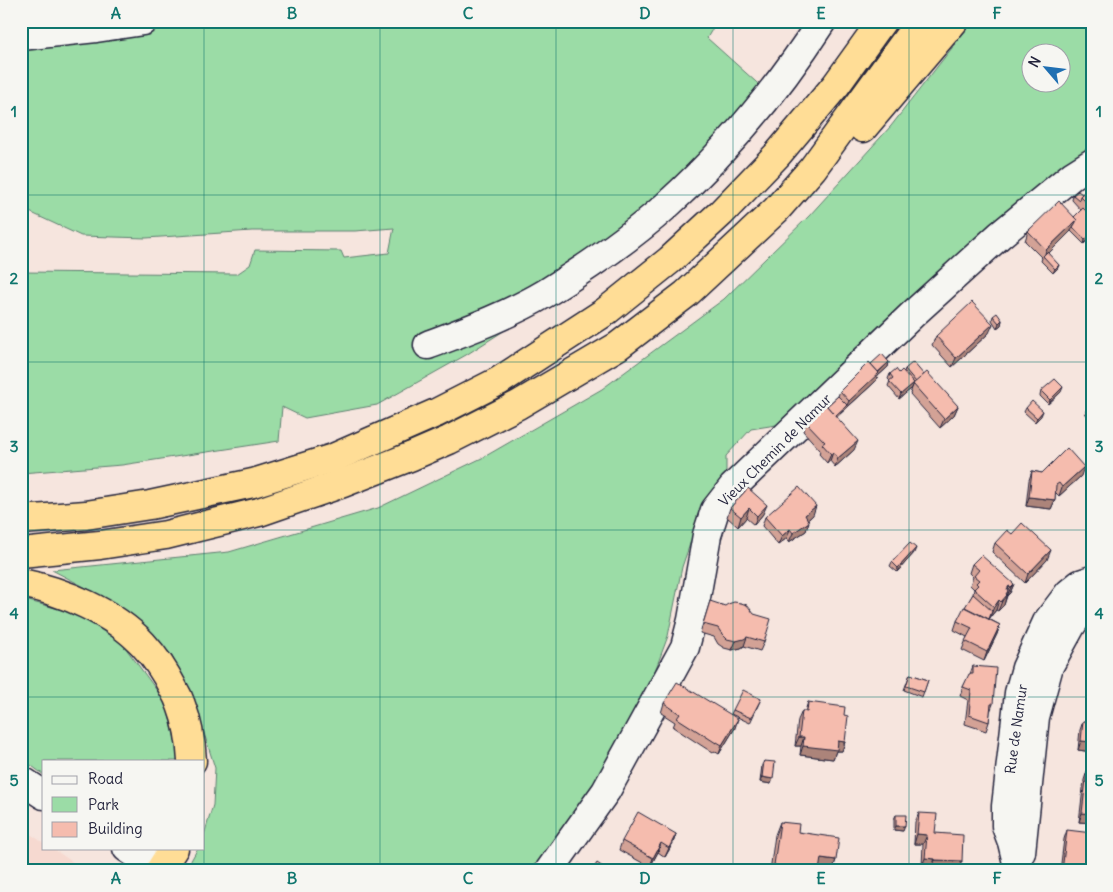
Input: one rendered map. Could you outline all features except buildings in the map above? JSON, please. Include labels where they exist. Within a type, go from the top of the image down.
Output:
[{"type":"highway","points":[[21,520],[86,515],[150,505],[253,484],[333,458],[436,413],[499,381],[605,312],[670,260],[722,213],[777,155],[836,85],[882,21]]},
{"type":"highway","points":[[21,552],[100,546],[166,535],[259,512],[343,483],[449,440],[518,405],[618,346],[686,294],[776,210],[813,168],[920,21]]},
{"type":"highway","points":[[813,168],[853,140],[954,21]]},
{"type":"highway","points":[[21,583],[41,587],[83,603],[115,620],[142,643],[165,672],[181,704],[190,739],[192,760]]},
{"type":"street","points":[[21,36],[143,21]]},
{"type":"street","points":[[428,345],[487,322],[545,293],[601,257],[659,212],[684,190],[731,140],[780,81],[822,21]]},
{"type":"street","name":"Vieux Chemin de Namur","points":[[549,871],[606,791],[686,647],[707,535],[715,510],[733,487],[920,307],[1000,235],[1074,175],[1092,163]]},
{"type":"street","name":"Rue de Namur","points":[[1019,871],[1006,826],[1006,806],[1019,693],[1026,668],[1047,622],[1069,593],[1080,584],[1092,580]]},
{"type":"street","name":"Rue de Namur","points":[[1019,871],[1035,717],[1049,666],[1071,626],[1092,594]]},
{"type":"street","points":[[21,780],[42,794]]},
{"type":"street","points":[[132,850],[165,863]]},
{"type":"shaded area","points":[[21,828],[42,842],[42,850],[55,850],[86,871],[21,871]]},
{"type":"green space","points":[[212,21],[717,21],[707,38],[775,99],[535,311],[466,355],[377,405],[305,418],[282,407],[279,441],[122,465],[21,473],[21,272],[237,274],[250,265],[255,250],[341,251],[344,258],[389,253],[394,228],[355,231],[252,231],[146,238],[81,236],[21,208],[21,43]]},
{"type":"green space","points":[[973,21],[1092,21],[1092,148],[1009,209],[889,316],[776,425],[751,429],[726,456],[726,475],[704,503],[682,567],[668,636],[640,711],[597,787],[532,871],[193,871],[187,868],[197,850],[205,850],[205,832],[213,805],[215,768],[203,730],[171,654],[115,603],[52,570],[229,552],[378,508],[484,457],[602,389],[724,299],[809,216],[891,126]]},
{"type":"green space","points":[[21,599],[74,613],[122,643],[166,703],[176,743],[178,760],[42,760],[42,774],[21,758]]}]
